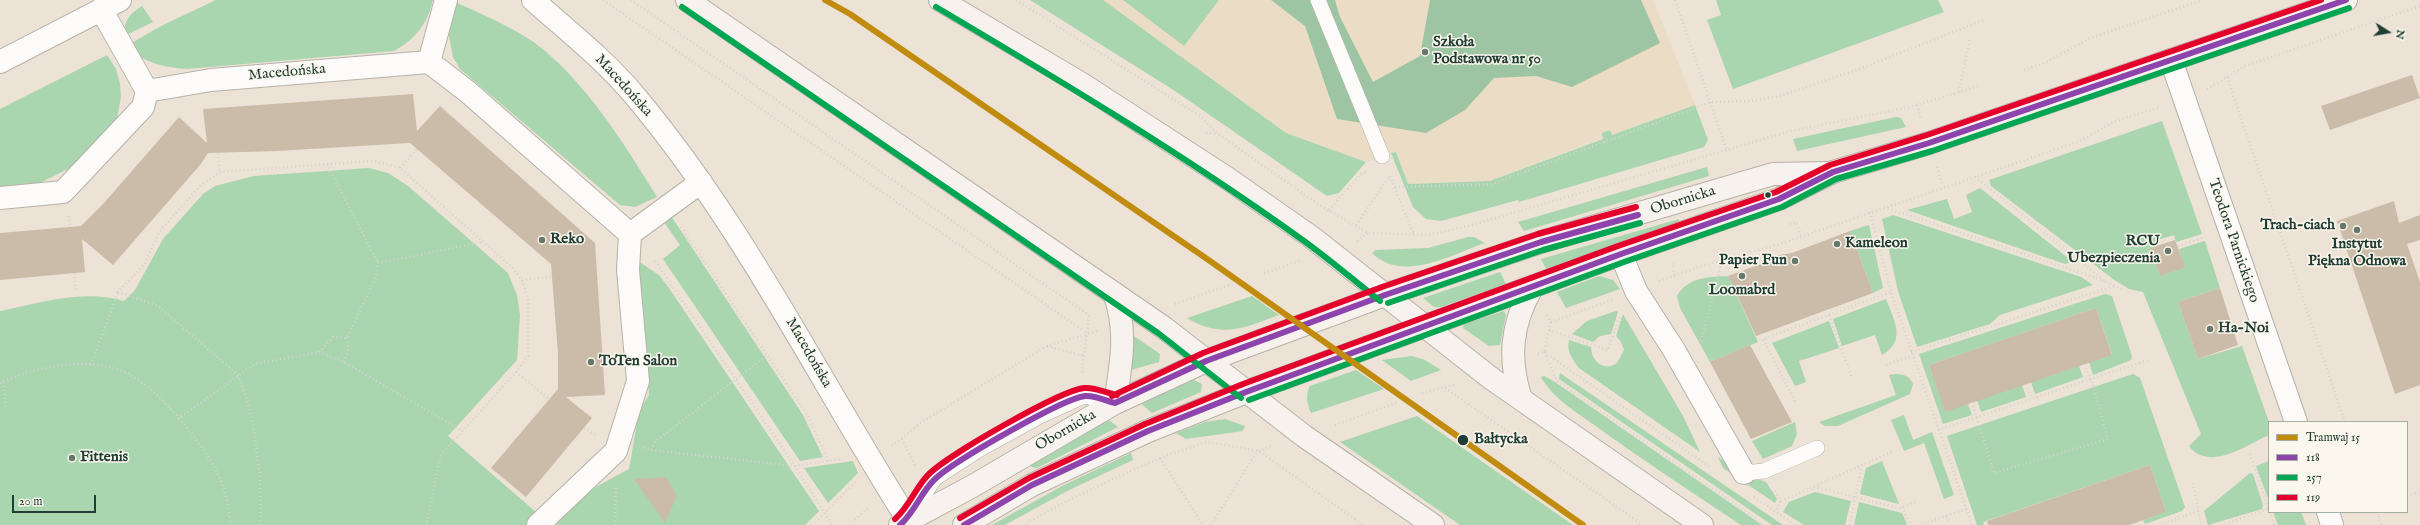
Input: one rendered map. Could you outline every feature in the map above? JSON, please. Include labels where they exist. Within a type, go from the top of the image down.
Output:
[{"type":"main road","points":[[687,0],[1114,293],[1206,360],[1320,448],[1433,525]]},
{"type":"main road","points":[[940,0],[1082,84],[1227,178],[1310,236],[1424,326],[1521,399],[1702,525]]},
{"type":"main road","name":"Obornicka","points":[[964,525],[1032,485],[1148,431],[1246,392],[1622,254],[1779,199],[1833,172],[1929,143],[2346,0]]},
{"type":"main road","name":"Obornicka","points":[[906,523],[971,488],[1115,403],[1206,360],[1385,295],[1541,242],[1773,174],[1833,172]]},
{"type":"main road","points":[[1521,399],[1515,382],[1512,346],[1518,314],[1532,288]]},
{"type":"main road","points":[[1114,293],[1120,312],[1124,339],[1115,403]]},
{"type":"street","points":[[446,0],[429,62],[468,92],[630,234]]},
{"type":"street","name":"Macedońska","points":[[533,0],[600,59],[635,96],[701,182],[782,308],[906,523]]},
{"type":"street","points":[[0,62],[110,5],[147,91],[143,107],[63,192],[0,198]]},
{"type":"street","name":"Teodora Parnickiego","points":[[2171,60],[2296,421]]},
{"type":"street","name":"Macedońska","points":[[147,91],[211,80],[429,62]]},
{"type":"street","points":[[630,234],[701,182]]},
{"type":"street","points":[[538,525],[616,451],[621,438],[638,381],[628,270],[630,234]]},
{"type":"street","points":[[1622,254],[1636,291],[1674,350],[1744,473]]},
{"type":"street","points":[[2328,513],[2332,525]]},
{"type":"lane","points":[[1318,0],[1383,160]]},
{"type":"lane","points":[[906,523],[935,478],[980,449],[1040,416],[1084,396],[1115,403]]},
{"type":"lane","points":[[1744,473],[1764,470],[1817,448]]},
{"type":"path","points":[[603,0],[1087,333]]},
{"type":"path","points":[[631,0],[1089,317],[1082,371],[1085,376]]},
{"type":"path","points":[[1016,0],[1200,116],[1218,134],[1329,210],[1368,233],[1428,235],[1490,220],[1791,131],[1917,105],[1979,86]]},
{"type":"path","points":[[1675,0],[1727,150]]},
{"type":"path","points":[[2024,70],[2047,62],[2088,39],[2202,0]]},
{"type":"path","points":[[1551,322],[1675,275],[1801,236],[1943,186],[2080,141],[2113,122],[2196,96],[2244,66],[2420,6]]},
{"type":"path","points":[[1395,187],[1492,184],[1711,102],[1751,101],[1780,96],[1862,68],[1986,19]]},
{"type":"path","points":[[1959,92],[1970,38]]},
{"type":"path","points":[[2227,77],[2346,421]]},
{"type":"path","points":[[1917,105],[1921,122]]},
{"type":"path","points":[[400,168],[417,149]]},
{"type":"path","points":[[218,154],[220,172]]},
{"type":"path","points":[[1329,210],[1361,174],[1383,160],[1414,235]]},
{"type":"path","points":[[91,366],[118,292],[144,265],[160,231],[201,185],[220,172],[373,161],[400,168],[513,268],[522,280],[528,299],[528,356],[516,372],[441,455],[426,525]]},
{"type":"path","points":[[328,164],[378,263],[376,277],[347,338],[348,350],[344,362]]},
{"type":"path","points":[[1936,165],[1943,186]]},
{"type":"path","points":[[1356,225],[1390,176]]},
{"type":"path","points":[[1974,177],[2105,282]]},
{"type":"path","points":[[667,207],[768,354],[808,416],[828,461]]},
{"type":"path","points":[[1884,207],[2105,282],[2122,290]]},
{"type":"path","points":[[1870,212],[1890,292],[1972,525]]},
{"type":"path","points":[[1789,224],[1796,222],[1801,236]]},
{"type":"path","points":[[1356,242],[1368,233]]},
{"type":"path","points":[[630,234],[662,268],[795,466],[832,525]]},
{"type":"path","points":[[2178,246],[2211,235]]},
{"type":"path","points":[[378,263],[483,242]]},
{"type":"path","points":[[1698,353],[1722,260]]},
{"type":"path","points":[[1264,273],[1299,261]]},
{"type":"path","points":[[1675,275],[1672,265],[1679,262]]},
{"type":"path","points":[[74,273],[76,290]]},
{"type":"path","points":[[522,280],[551,277]]},
{"type":"path","points":[[1171,306],[1233,284]]},
{"type":"path","points":[[1911,352],[2114,286]]},
{"type":"path","points":[[118,292],[158,306],[238,374],[246,396],[253,424],[260,477],[261,525]]},
{"type":"path","points":[[1795,401],[1763,339],[1890,292]]},
{"type":"path","points":[[1544,309],[1551,322],[1544,352],[1556,380],[1765,525]]},
{"type":"path","points":[[1549,330],[1608,350],[1622,310]]},
{"type":"path","points":[[1829,315],[1852,378]]},
{"type":"path","points":[[812,525],[825,513],[869,460],[902,439],[928,418],[1047,346],[1087,333]]},
{"type":"path","points":[[320,352],[333,337],[347,338]]},
{"type":"path","points":[[1047,346],[1084,356]]},
{"type":"path","points":[[178,419],[232,381],[238,374],[255,364],[320,352],[344,362],[462,431]]},
{"type":"path","points":[[1532,356],[1544,352]]},
{"type":"path","points":[[1544,352],[1711,467]]},
{"type":"path","points":[[651,450],[655,442],[768,354]]},
{"type":"path","points":[[1886,365],[1912,356]]},
{"type":"path","points":[[1938,430],[2148,360]]},
{"type":"path","points":[[1972,402],[1994,473],[2108,439],[2084,364]]},
{"type":"path","points":[[6,410],[1,382],[22,373],[57,365],[91,366],[122,371],[150,390],[203,447],[223,486],[231,525]]},
{"type":"path","points":[[516,372],[549,399]]},
{"type":"path","points":[[1422,393],[1459,383]]},
{"type":"path","points":[[2027,384],[2032,399]]},
{"type":"path","points":[[1445,388],[1643,525]]},
{"type":"path","points":[[1329,427],[1399,402]]},
{"type":"path","points":[[621,438],[651,450],[795,466],[828,461],[869,460]]},
{"type":"path","points":[[902,439],[918,469]]},
{"type":"path","points":[[1023,525],[1071,498],[1160,458],[1208,442],[1259,451],[1364,525]]},
{"type":"path","points":[[1211,525],[1259,451],[1272,446]]},
{"type":"path","points":[[1781,501],[1861,467],[1894,451]]},
{"type":"path","points":[[2250,454],[2268,507]]},
{"type":"path","points":[[1160,458],[1203,525]]},
{"type":"path","points":[[1850,525],[1861,467]]},
{"type":"path","points":[[2193,483],[2201,525]]},
{"type":"path","points":[[1814,487],[1899,508],[1915,502]]},
{"type":"path","points":[[2408,496],[2420,492]]},
{"type":"path","points":[[1750,494],[1795,525]]},
{"type":"path","points":[[1902,507],[1910,525]]},
{"type":"path","points":[[849,525],[868,508]]},
{"type":"path","points":[[1920,525],[1966,509]]},
{"type":"path","points":[[2221,525],[2268,510]]},
{"type":"path","points":[[2160,525],[2198,512]]},
{"type":"path","points":[[2270,513],[2274,525]]},
{"type":"path","points":[[2377,513],[2381,525]]},
{"type":"path","points":[[1946,516],[1949,523]]},
{"type":"shaded area","name":"Szkoła Podstawowa nr 50","points":[[1103,0],[1653,0],[1695,105],[1612,135],[1610,130],[1602,133],[1603,138],[1490,181],[1408,184],[1396,152],[1366,162],[1286,133]]},
{"type":"green space","points":[[216,0],[433,0],[424,24],[414,36],[394,51],[186,69],[154,63],[133,52],[126,46],[163,25]]},
{"type":"green space","points":[[1030,0],[1103,0],[1286,133],[1366,162],[1339,193],[1327,196],[1175,91]]},
{"type":"green space","points":[[1123,0],[1219,0],[1184,46]]},
{"type":"green space","points":[[1271,0],[1335,0],[1340,17],[1373,82],[1420,56],[1430,0],[1641,0],[1660,43],[1572,87],[1536,76],[1494,78],[1465,110],[1426,133],[1337,119],[1305,26]]},
{"type":"green space","points":[[1716,0],[1938,0],[1944,12],[1733,89],[1707,20],[1721,15]]},
{"type":"green space","points":[[453,1],[513,30],[532,41],[569,73],[586,92],[617,134],[657,197],[635,207],[620,205],[460,69],[453,57],[447,26]]},
{"type":"green space","points":[[142,6],[153,22],[124,36],[128,18]]},
{"type":"green space","points":[[107,55],[116,69],[120,84],[121,97],[116,123],[70,168],[34,186],[0,188],[0,109]]},
{"type":"green space","points":[[1695,105],[1708,140],[1704,147],[1519,202],[1518,200],[1441,221],[1426,219],[1413,207],[1391,153],[1396,152],[1408,184],[1490,181],[1603,139],[1602,133],[1610,130],[1612,135]]},
{"type":"green space","points":[[1896,117],[1901,118],[1906,127],[1797,151],[1793,139]]},
{"type":"green space","points":[[2162,121],[2202,234],[2176,242],[2174,235],[2157,240],[2158,245],[2150,248],[2160,276],[2182,260],[2179,249],[2205,241],[2220,288],[2178,302],[2198,359],[2242,346],[2269,421],[2268,435],[2238,450],[2217,457],[2207,457],[2197,453],[2189,446],[2201,434],[2143,292],[2129,289],[2113,279],[1991,186],[1989,180]]},
{"type":"green space","points":[[1707,167],[1709,176],[1524,231],[1518,222]]},
{"type":"green space","points":[[369,168],[388,173],[408,186],[508,273],[517,295],[520,315],[517,360],[448,436],[551,525],[0,525],[0,311],[62,298],[93,296],[124,301],[135,290],[163,239],[203,194],[215,186],[254,176]]},
{"type":"green space","points":[[1980,188],[2068,258],[2069,263],[2065,264],[1907,210],[1947,199],[1954,219],[1972,212],[1966,195]]},
{"type":"green space","points":[[1893,215],[2081,277],[2093,285],[2000,315],[1990,324],[1917,347],[1898,291],[1882,219]]},
{"type":"green space","points":[[671,216],[803,415],[823,457],[800,461],[663,259],[680,245],[664,222]]},
{"type":"green space","points":[[1679,219],[1679,223],[1547,271],[1541,259]]},
{"type":"green space","points":[[1869,225],[1883,288],[1873,293],[1850,231]]},
{"type":"green space","points":[[1468,237],[1474,237],[1485,243],[1427,264],[1398,266],[1384,262],[1372,253],[1376,250],[1428,248]]},
{"type":"green space","points":[[638,261],[659,275],[669,288],[819,511],[805,525],[557,525],[560,516],[576,500],[587,492],[629,469],[639,411],[649,395]]},
{"type":"green space","points":[[1500,272],[1506,284],[1441,307],[1434,307],[1423,298]]},
{"type":"green space","points":[[1599,276],[1613,280],[1620,289],[1566,308],[1557,292]]},
{"type":"green space","points":[[1728,276],[1758,342],[1710,362],[1680,308],[1677,296],[1687,285],[1699,279]]},
{"type":"green space","points":[[2105,294],[2112,296],[2132,356],[2131,360],[2093,375],[2089,362],[2112,354],[2096,308],[1929,365],[1945,411],[1968,404],[1972,415],[1943,424],[1919,354]]},
{"type":"green space","points":[[1252,296],[1279,315],[1244,327],[1222,330],[1211,328],[1187,318]]},
{"type":"green space","points":[[1886,299],[1895,322],[1896,330],[1894,343],[1890,349],[1882,355],[1875,335],[1842,346],[1833,319]]},
{"type":"green space","points":[[1504,311],[1506,315],[1500,345],[1489,346],[1463,328],[1464,324]]},
{"type":"green space","points":[[1616,311],[1618,312],[1611,334],[1600,336],[1593,342],[1572,334],[1587,321]]},
{"type":"green space","points":[[1623,314],[1683,416],[1700,452],[1579,368],[1572,359],[1568,348],[1569,340],[1591,347],[1593,357],[1604,366],[1612,366],[1617,363],[1624,350],[1621,342],[1616,336]]},
{"type":"green space","points":[[1829,321],[1839,348],[1799,361],[1806,382],[1795,386],[1772,343]]},
{"type":"green space","points":[[1134,336],[1160,354],[1159,362],[1131,370],[1128,367],[1130,338]]},
{"type":"green space","points":[[1412,356],[1425,360],[1441,370],[1411,381],[1382,360]]},
{"type":"green space","points":[[2079,366],[2083,377],[2035,394],[2031,382]]},
{"type":"green space","points":[[1356,370],[1384,389],[1311,413],[1307,400],[1307,393],[1310,386]]},
{"type":"green space","points":[[1560,373],[1783,525],[1772,525],[1559,379]]},
{"type":"green space","points":[[2133,374],[2140,378],[2185,507],[2182,511],[2145,524],[2143,520],[2166,512],[2150,465],[1983,522],[1984,525],[1977,525],[1947,436]]},
{"type":"green space","points":[[1889,375],[1903,375],[1910,379],[1913,384],[1910,394],[1838,426],[1825,426],[1819,422],[1896,395]]},
{"type":"green space","points":[[1544,376],[1555,382],[1762,525],[1741,525],[1651,465],[1566,405],[1546,385],[1541,377]]},
{"type":"green space","points":[[1194,380],[1202,384],[1201,392],[1152,413],[1139,402]]},
{"type":"green space","points":[[2022,385],[2026,397],[1981,412],[1977,400]]},
{"type":"green space","points":[[1904,415],[1913,440],[1932,432],[1954,495],[1944,499],[1924,443],[1904,451],[1891,420]]},
{"type":"green space","points":[[1417,416],[1573,525],[1460,525],[1340,442]]},
{"type":"green space","points":[[1106,418],[1118,427],[1037,468],[1032,467],[1030,464]]},
{"type":"green space","points":[[1225,419],[1245,426],[1243,431],[1186,439],[1176,433],[1205,422]]},
{"type":"green space","points":[[1795,422],[1797,434],[1792,446],[1763,459],[1752,441]]},
{"type":"green space","points":[[1131,453],[1133,460],[1069,490],[1005,525],[992,525],[1062,486]]},
{"type":"green space","points":[[1718,457],[1740,473],[1766,482],[1777,499],[1775,503],[1723,468]]},
{"type":"green space","points":[[853,461],[858,473],[828,503],[804,468]]},
{"type":"green space","points":[[1882,461],[1899,504],[1860,494],[1866,468]]},
{"type":"green space","points":[[2268,461],[2268,498],[2256,466]]},
{"type":"green space","points":[[2250,473],[2253,474],[2263,505],[2262,509],[2208,525],[2204,511]]},
{"type":"green space","points":[[1815,492],[1851,501],[1845,525],[1804,525],[1783,512],[1789,502]]},
{"type":"green space","points":[[1859,502],[1902,513],[1907,525],[1854,525]]},
{"type":"green space","points":[[2273,513],[2301,513],[2306,525],[2278,525]]},
{"type":"building","points":[[2412,75],[2420,98],[2330,130],[2321,106]]},
{"type":"building","points":[[413,94],[417,131],[440,106],[595,243],[605,395],[566,397],[592,418],[526,497],[491,468],[558,389],[558,354],[551,264],[410,143],[277,151],[208,153],[200,165],[113,265],[82,239],[85,272],[0,280],[0,233],[81,226],[104,203],[179,117],[207,143],[203,109]]},
{"type":"building","points":[[2394,201],[2399,223],[2420,215],[2420,240],[2407,244],[2420,282],[2420,385],[2395,394],[2337,221]]},
{"type":"building","points":[[1850,231],[1873,293],[1756,336],[1728,276],[1769,261],[1779,255],[1792,253]]},
{"type":"building","points":[[2175,240],[2185,267],[2160,276],[2150,248]]},
{"type":"building","name":"Ha-Noi","points":[[2220,288],[2238,345],[2198,359],[2178,302]]},
{"type":"building","points":[[2096,308],[2112,355],[1945,412],[1929,365]]},
{"type":"building","points":[[1750,345],[1792,422],[1751,439],[1710,362]]},
{"type":"building","points":[[2150,465],[2166,512],[2129,525],[1988,525],[1987,521]]},
{"type":"building","points":[[666,477],[677,496],[665,523],[634,479]]},
{"type":"tram line","name":"15","points":[[825,0],[850,14],[1210,261],[1583,525]]},
{"type":"transit line","name":"119","points":[[960,518],[1029,478],[1145,424],[1243,384],[1618,246],[1776,192],[1830,165],[1927,135],[2321,0]]},
{"type":"transit line","name":"118","points":[[964,525],[1032,485],[1148,431],[1246,392],[1621,254],[1779,199],[1833,172],[1929,143],[2346,0]]},
{"type":"transit line","name":"257","points":[[682,7],[1158,333],[1241,398]]},
{"type":"transit line","name":"257","points":[[936,7],[1169,149],[1304,241],[1380,301]]},
{"type":"transit line","name":"257","points":[[1249,400],[1624,262],[1782,207],[1836,179],[1932,151],[2349,8]]},
{"type":"transit line","name":"119","points":[[1112,396],[1203,353],[1382,287],[1538,234],[1636,207]]},
{"type":"transit line","name":"118","points":[[1115,403],[1206,361],[1385,295],[1541,242],[1638,215]]},
{"type":"transit line","name":"257","points":[[1388,303],[1543,250],[1640,223]]},
{"type":"transit line","name":"119","points":[[895,519],[905,508],[930,473],[959,452],[1005,424],[1052,400],[1084,388],[1097,389],[1117,395]]},
{"type":"transit line","name":"118","points":[[900,525],[910,514],[935,479],[963,459],[1008,432],[1055,408],[1085,396],[1097,397],[1115,403]]},
{"type":"place","name":"Szkoła Podstawowa nr 50","points":[[1425,52]]},
{"type":"place","name":"Trach-ciach","points":[[2343,226]]},
{"type":"place","name":"Instytut Piękna Odnowa","points":[[2357,230]]},
{"type":"place","name":"Reko","points":[[542,240]]},
{"type":"place","name":"Kameleon","points":[[1837,244]]},
{"type":"place","name":"RCU Ubezpieczenia","points":[[2168,251]]},
{"type":"place","name":"Papier Fun","points":[[1795,261]]},
{"type":"place","name":"Loomabrd","points":[[1742,276]]},
{"type":"place","name":"Ha-Noi","points":[[2210,329]]},
{"type":"place","name":"ToTen Salon","points":[[591,362]]},
{"type":"place","name":"Bałtycka","points":[[1463,440]]},
{"type":"place","name":"Fittenis","points":[[72,458]]}]
